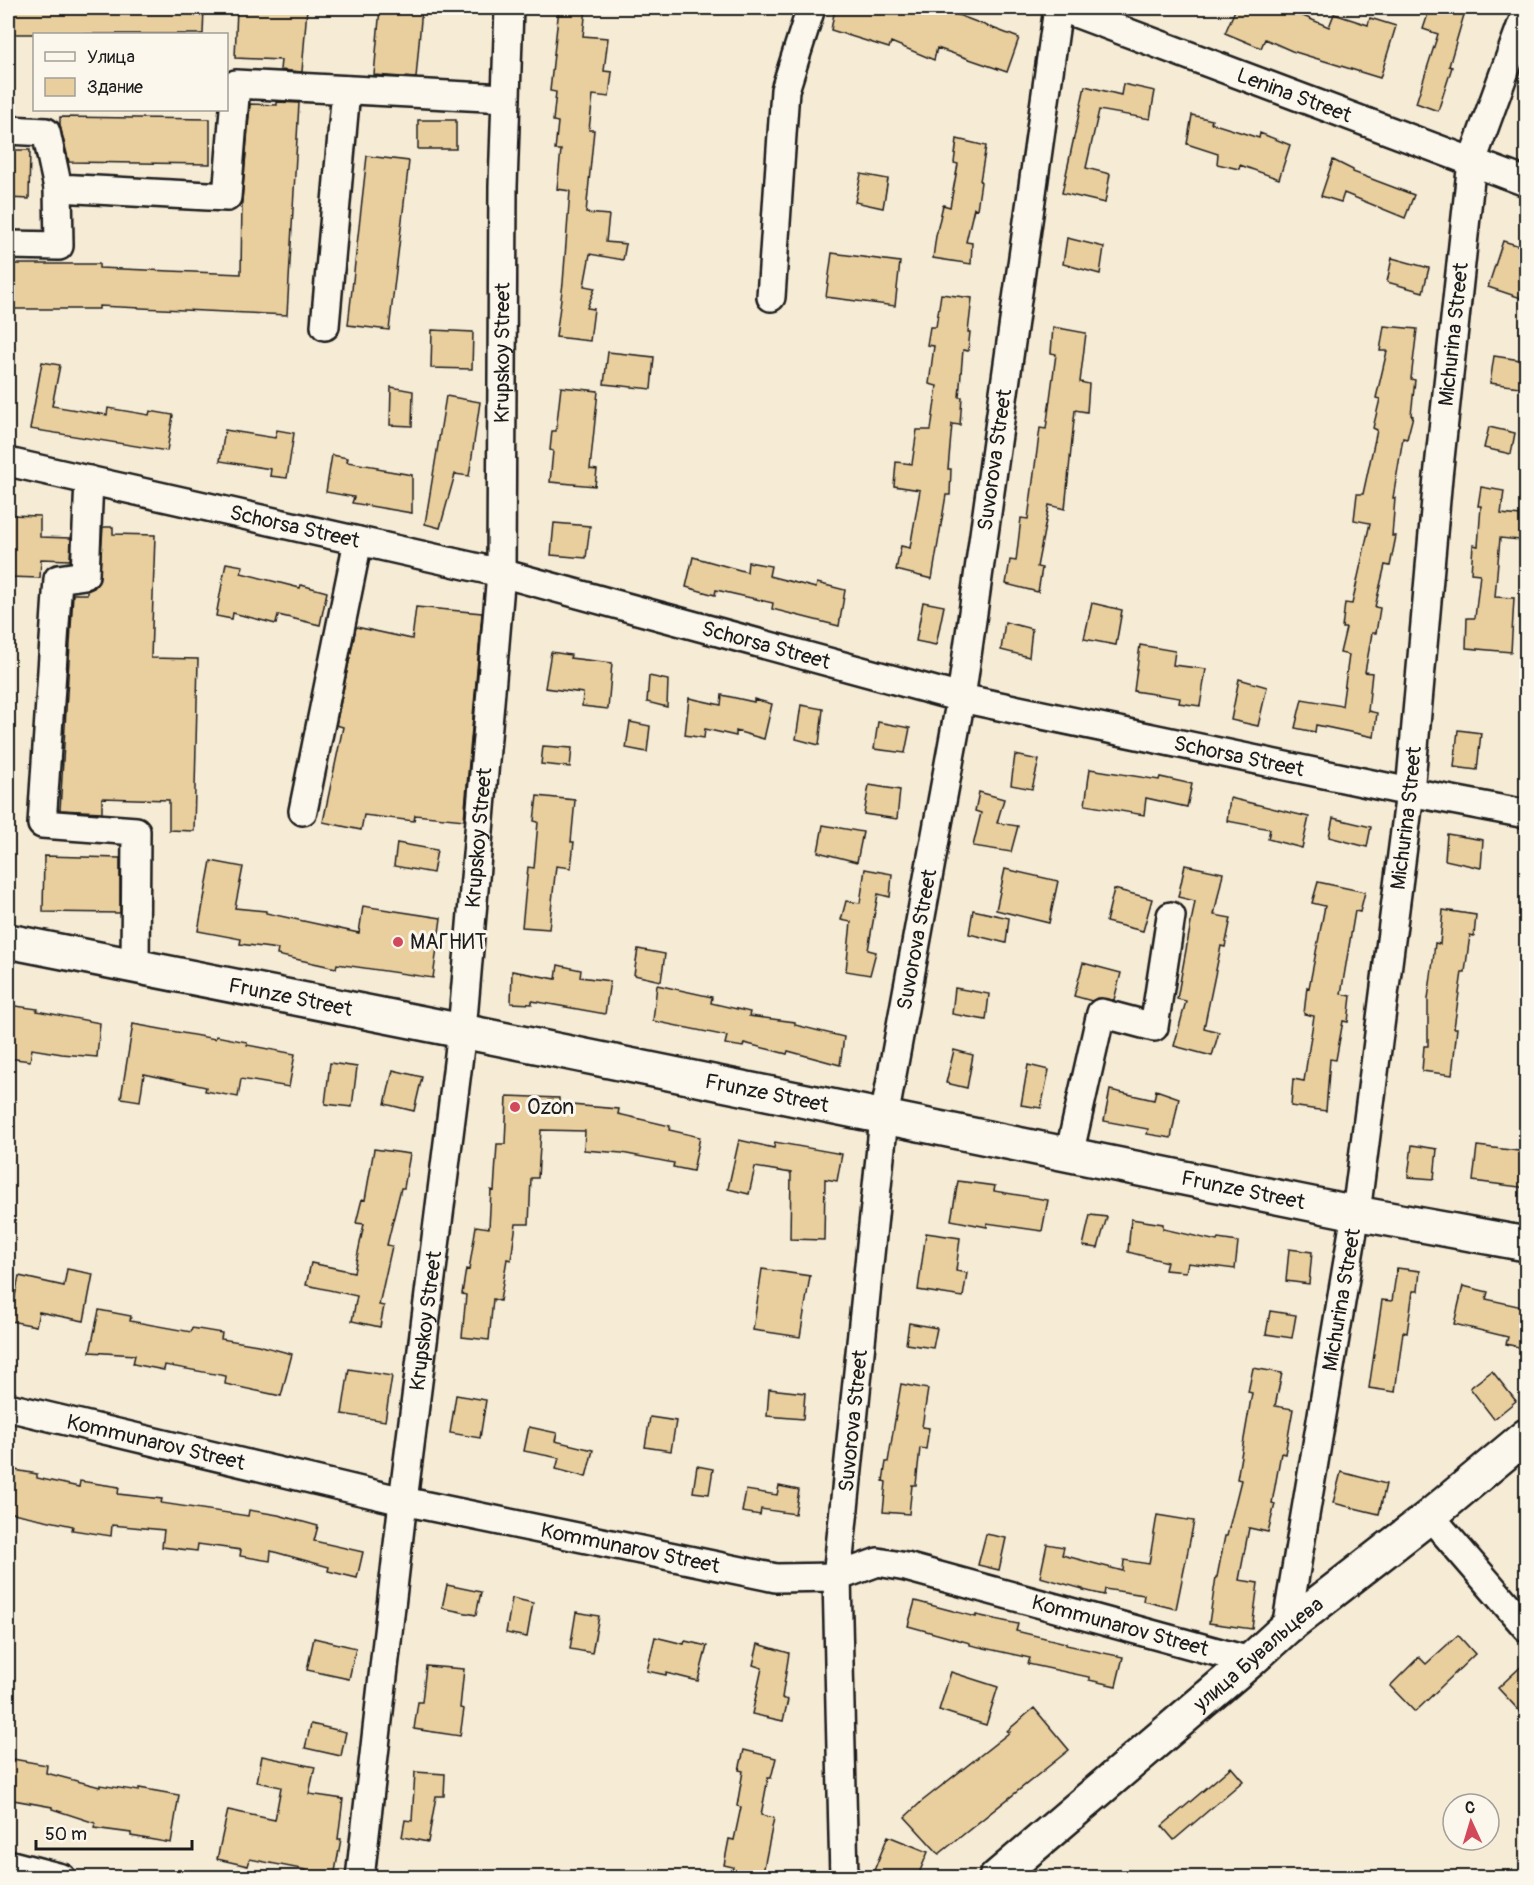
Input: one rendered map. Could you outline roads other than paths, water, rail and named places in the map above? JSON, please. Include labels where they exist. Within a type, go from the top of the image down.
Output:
[{"type":"main road","name":"Frunze Street","points":[[8,941],[462,1030],[1356,1213],[1527,1244]]},
{"type":"main road","name":"улица Бувальцева","points":[[996,1878],[1286,1628],[1430,1516],[1527,1436]]},
{"type":"street","name":"Krupskoy Street","points":[[360,1878],[403,1501],[462,1030],[501,573],[503,186],[509,8]]},
{"type":"street","points":[[771,297],[785,90],[811,8]]},
{"type":"street","name":"Lenina Street","points":[[1060,8],[1527,182]]},
{"type":"street","name":"Suvorova Street","points":[[844,1878],[837,1577],[884,1118],[961,698],[1060,8]]},
{"type":"street","name":"Michurina Street","points":[[1286,1628],[1356,1213],[1410,792],[1438,477],[1472,161],[1527,13]]},
{"type":"street","points":[[58,188],[227,197],[237,84],[506,98]]},
{"type":"street","points":[[325,326],[346,90]]},
{"type":"street","points":[[8,130],[46,132],[58,188],[59,246],[8,245]]},
{"type":"street","name":"Schorsa Street","points":[[8,462],[501,573],[961,698],[1410,792],[1527,814]]},
{"type":"street","points":[[89,480],[85,575],[58,579],[42,824],[136,831],[135,966]]},
{"type":"street","points":[[303,811],[358,541]]},
{"type":"street","points":[[1069,1155],[1101,1013],[1154,1027],[1171,916]]},
{"type":"street","name":"Kommunarov Street","points":[[8,1407],[403,1501],[776,1578],[837,1577],[878,1562],[906,1567],[1250,1660]]},
{"type":"street","points":[[1430,1516],[1527,1627]]},
{"type":"street","points":[[8,1864],[62,1878]]},
{"type":"place","name":"МАГНИТ","points":[[398,942]]},
{"type":"place","name":"Ozon","points":[[515,1107]]}]
